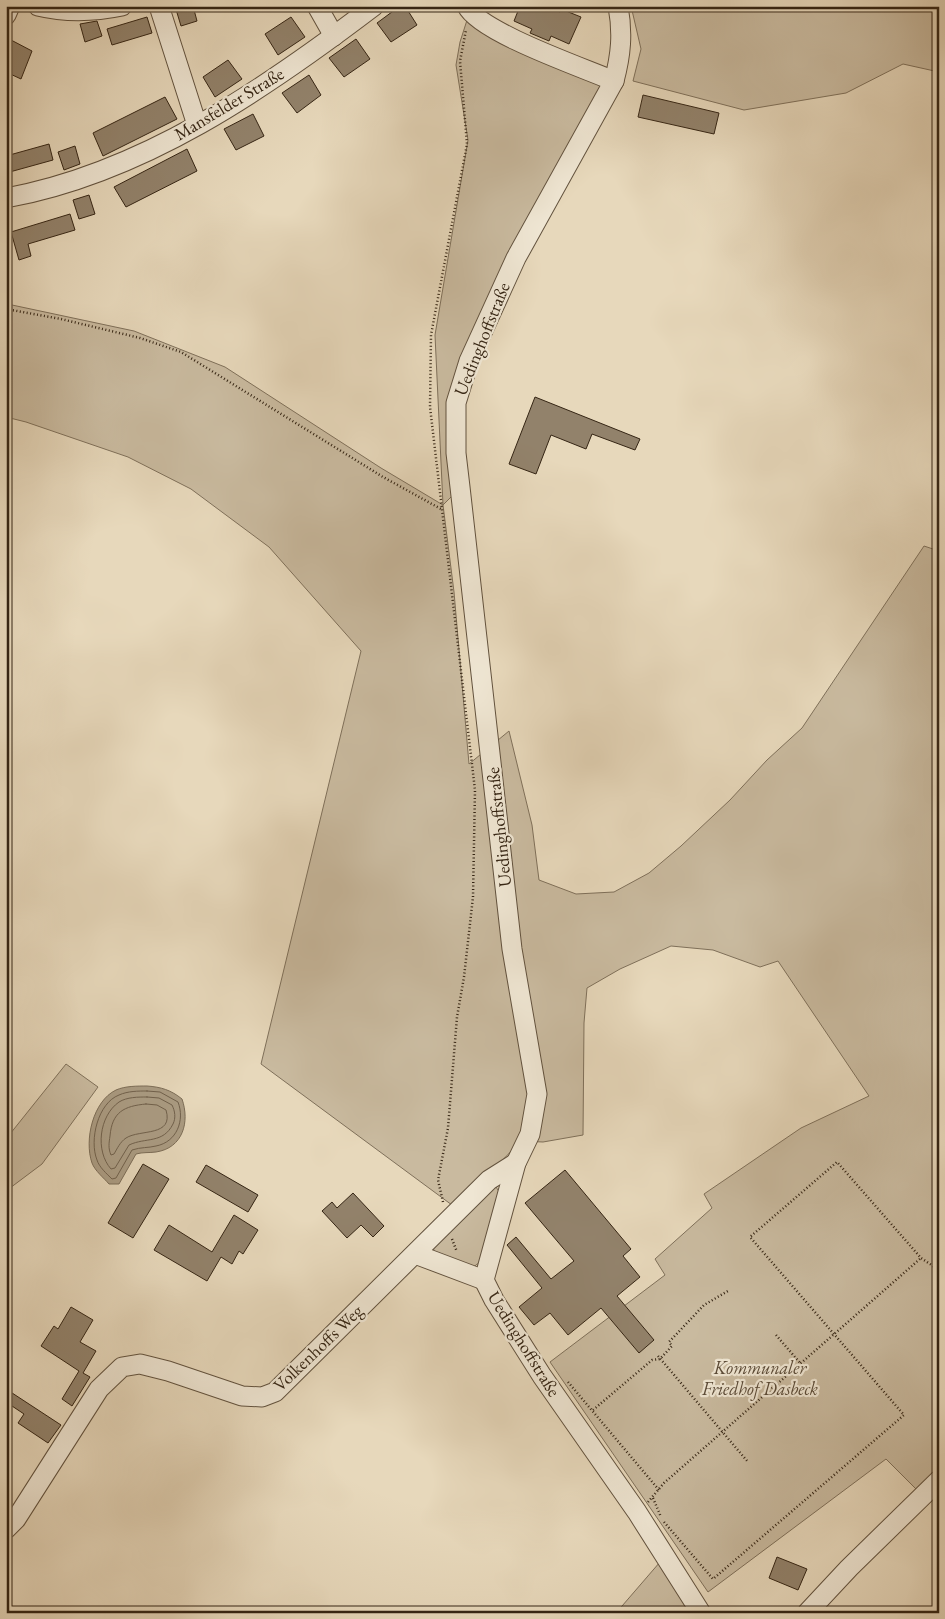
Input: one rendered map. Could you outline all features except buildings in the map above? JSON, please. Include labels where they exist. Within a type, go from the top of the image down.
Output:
[{"type":"street","points":[[6,15],[10,6]]},
{"type":"street","points":[[38,6],[62,12],[96,12],[122,6]]},
{"type":"street","points":[[159,6],[197,125]]},
{"type":"street","points":[[317,6],[334,36]]},
{"type":"street","name":"Mansfelder Straße","points":[[6,198],[72,182],[136,156],[197,125],[266,83],[374,6]]},
{"type":"street","name":"Uedinghoffstraße","points":[[618,6],[622,27],[621,46],[614,81],[516,258],[469,361],[456,403],[456,453],[499,815],[512,949],[537,1094],[530,1134],[516,1163],[484,1280],[494,1300],[542,1376],[637,1512],[701,1613]]},
{"type":"street","points":[[469,10],[491,28],[614,81]]},
{"type":"street","name":"Volkenhoffs Weg","points":[[6,1529],[16,1519],[99,1389],[122,1367],[140,1364],[168,1371],[242,1396],[262,1397],[275,1392],[489,1180],[516,1163]]},
{"type":"street","points":[[415,1254],[484,1280]]},
{"type":"street","points":[[808,1613],[849,1568],[939,1480]]},
{"type":"path","points":[[463,1272],[447,1222],[438,1180],[448,1128],[458,1016],[473,897],[475,790],[440,509],[430,407],[431,335],[467,144],[460,61],[469,10]]},
{"type":"path","points":[[6,309],[70,321],[140,338],[181,352],[383,477],[440,509],[464,513]]},
{"type":"path","points":[[653,1498],[662,1519],[713,1579],[904,1415],[750,1237],[837,1162],[921,1258],[939,1270]]},
{"type":"path","points":[[637,1512],[722,1433],[921,1258]]},
{"type":"path","points":[[593,1410],[652,1360],[659,1357],[672,1346],[669,1342],[704,1305],[728,1291]]},
{"type":"path","points":[[776,1335],[801,1364]]},
{"type":"path","points":[[659,1357],[748,1462]]},
{"type":"path","points":[[563,1376],[659,1490]]},
{"type":"green space","points":[[631,6],[935,6],[939,9],[939,72],[903,64],[846,93],[744,110],[633,81],[641,49]]},
{"type":"green space","points":[[468,17],[603,86],[464,357],[454,494],[443,505],[435,335],[468,140],[456,65],[460,42]]},
{"type":"green space","name":"Kommunaler Friedhof Dasbeck","points":[[6,299],[12,305],[134,331],[225,367],[381,468],[443,505],[454,592],[469,764],[509,731],[532,825],[539,880],[576,894],[614,892],[649,873],[730,800],[767,760],[802,728],[924,546],[939,551],[939,1477],[920,1493],[886,1459],[708,1592],[550,1362],[665,1275],[655,1259],[712,1208],[704,1194],[801,1128],[869,1096],[778,961],[760,967],[713,950],[671,946],[620,969],[587,988],[584,1023],[583,1135],[543,1142],[521,1141],[456,1208],[261,1064],[361,651],[269,547],[191,489],[128,457],[6,417]]},
{"type":"green space","points":[[66,1064],[98,1087],[42,1164],[6,1191],[6,1139]]},
{"type":"green space","points":[[496,1187],[500,1193],[480,1262],[468,1271],[434,1252],[433,1243],[487,1188]]},
{"type":"green space","points":[[660,1562],[691,1613],[616,1613]]},
{"type":"water","points":[[147,1086],[166,1090],[182,1099],[185,1116],[182,1133],[173,1145],[165,1150],[136,1154],[119,1184],[109,1184],[97,1172],[92,1163],[89,1143],[92,1122],[101,1103],[108,1095],[116,1090],[127,1087]]}]
